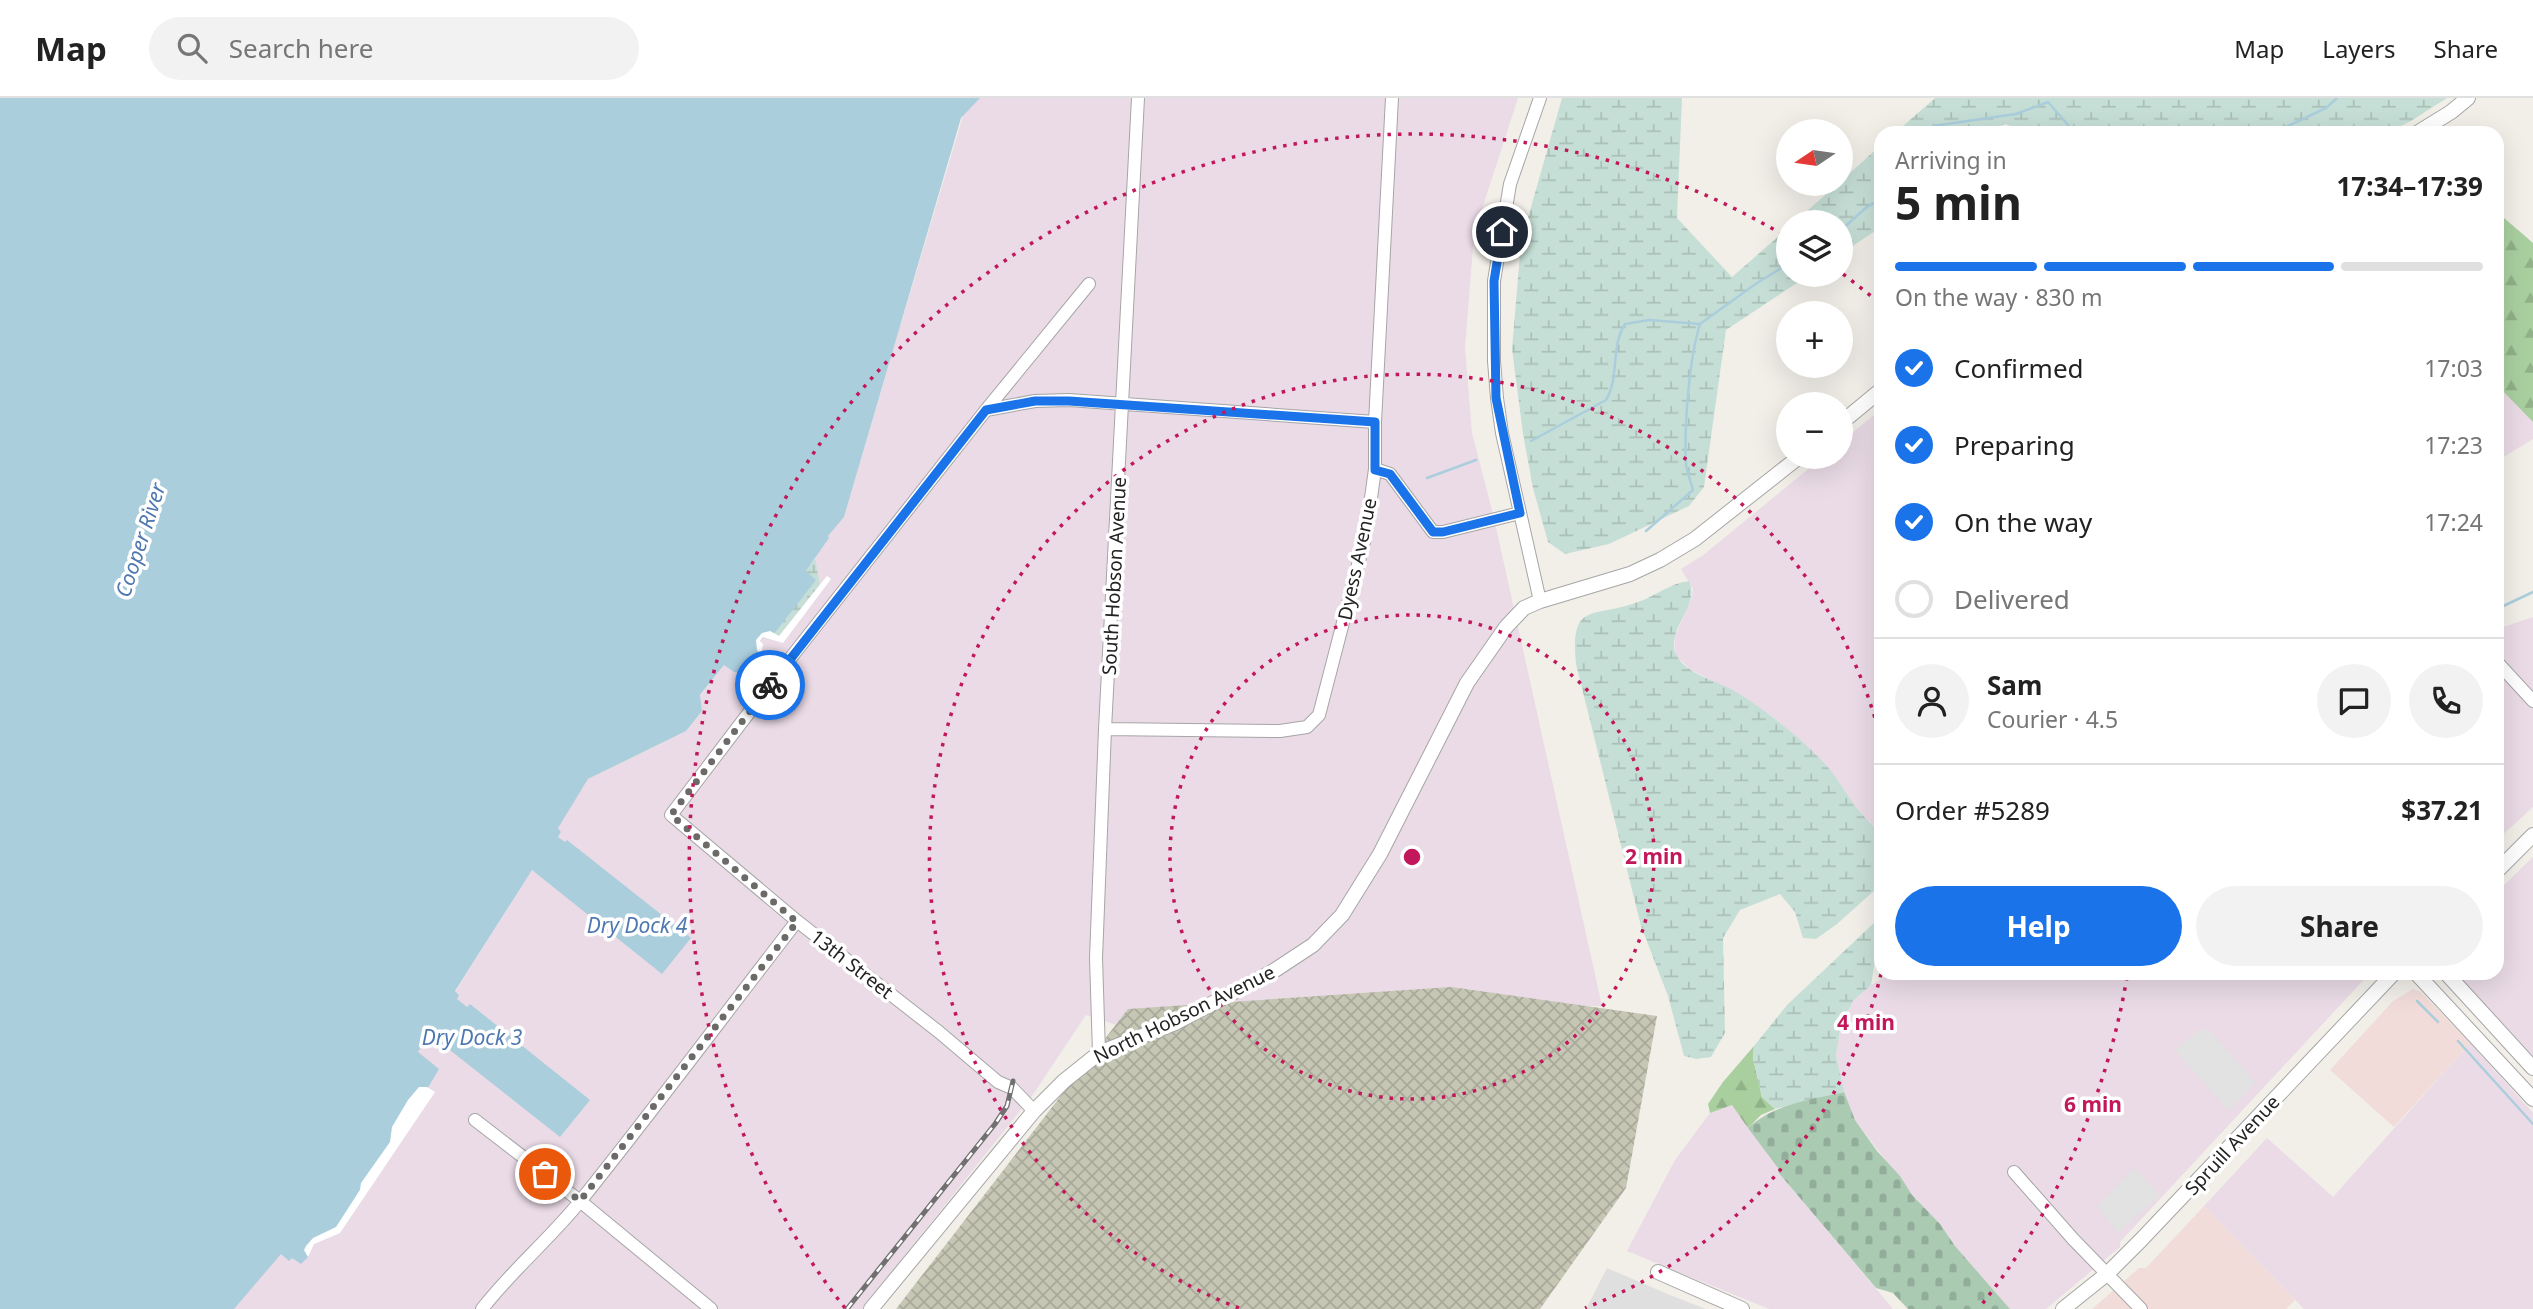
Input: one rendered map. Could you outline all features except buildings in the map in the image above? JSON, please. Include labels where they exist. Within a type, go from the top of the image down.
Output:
[{"type":"street","name":"South Hobson Avenue","points":[[1099,1053],[1096,958],[1105,729],[1138,98]]},
{"type":"street","name":"Dyess Avenue","points":[[1105,729],[1280,731],[1307,727],[1319,715],[1366,534],[1375,470],[1375,422],[1392,98]]},
{"type":"street","points":[[1540,98],[1510,184],[1494,281],[1496,398],[1540,601]]},
{"type":"street","points":[[2428,126],[2468,98]]},
{"type":"street","points":[[986,410],[1089,284]]},
{"type":"street","points":[[1853,413],[1874,396]]},
{"type":"street","points":[[986,410],[1035,401],[1069,401],[1375,422]]},
{"type":"street","name":"13th Street","points":[[986,410],[671,815],[797,922],[939,1032],[998,1082],[1012,1088],[1034,1111]]},
{"type":"street","name":"North Hobson Avenue","points":[[871,1309],[1034,1111],[1064,1081],[1099,1053],[1175,1023],[1272,972],[1313,945],[1342,915],[1380,854],[1467,683],[1513,617],[1524,608],[1540,601],[1595,586],[1660,560],[1695,539],[1784,469]]},
{"type":"street","points":[[1375,470],[1390,474],[1433,532],[1443,532],[1520,513]]},
{"type":"street","points":[[2504,670],[2533,701]]},
{"type":"street","points":[[2504,864],[2533,835]]},
{"type":"street","points":[[482,1309],[505,1279],[537,1249],[580,1201],[797,922]]},
{"type":"street","name":"Spruill Avenue","points":[[2063,1309],[2108,1273],[2184,1196],[2387,980]]},
{"type":"street","points":[[2422,980],[2533,1099]]},
{"type":"street","points":[[2452,980],[2533,1068]]},
{"type":"street","points":[[475,1119],[711,1309]]},
{"type":"street","points":[[2014,1172],[2073,1240],[2141,1309]]},
{"type":"street","points":[[1658,1272],[1742,1309]]},
{"type":"shaded area","points":[[555,98],[900,327],[963,116],[945,98],[1518,98],[1474,234],[1465,348],[1472,433],[1493,514],[1602,1006],[1304,1003],[1239,1066],[1086,1015],[1032,1096],[862,1309],[234,1309],[240,1302],[238,948],[306,1250],[426,1090],[438,1069],[417,1052],[459,994],[455,992],[532,869],[540,875],[565,843],[558,837],[561,832],[557,828],[588,779],[686,731],[702,711],[700,696],[725,664],[734,672],[754,674],[759,643],[815,559],[827,536],[844,517],[889,364]]},
{"type":"shaded area","points":[[2504,218],[2533,243],[2533,439],[2504,457]]},
{"type":"shaded area","points":[[1874,415],[1874,826],[1864,818],[1826,766],[1778,721],[1753,703],[1690,669],[1676,656],[1674,638],[1691,600],[1693,589],[1681,569],[1702,556],[1808,469],[1853,469],[1853,432]]},
{"type":"shaded area","points":[[2533,617],[2533,691],[2528,695],[2533,701],[2533,807],[2504,834],[2504,627]]},
{"type":"shaded area","points":[[2533,857],[2533,1057],[2462,980],[2504,980],[2504,885]]},
{"type":"shaded area","points":[[1879,980],[2363,980],[2120,1242],[2120,1247],[2046,1309],[2010,1309],[1955,1246],[1940,1224],[1912,1195],[1855,1120],[1840,1081],[1836,1055],[1841,1025],[1853,1001]]},
{"type":"shaded area","points":[[1451,987],[1657,1016],[1626,1188],[1540,1309],[896,1309],[1128,1009]]},
{"type":"shaded area","points":[[2413,989],[2421,992],[2470,1043],[2394,1127],[2330,1070],[2393,1001]]},
{"type":"shaded area","points":[[2208,1029],[2255,1082],[2229,1111],[2175,1050],[2200,1030]]},
{"type":"shaded area","points":[[2470,1043],[2533,1113],[2533,1309],[2304,1309],[2204,1206],[2267,1138],[2333,1197]]},
{"type":"shaded area","points":[[1732,1105],[1779,1168],[1778,1172],[1893,1309],[1769,1309],[1627,1251],[1675,1160],[1710,1113]]},
{"type":"shaded area","points":[[2134,1168],[2160,1195],[2118,1233],[2097,1206]]},
{"type":"shaded area","points":[[2204,1206],[2295,1300],[2286,1309],[2092,1309],[2139,1268],[2146,1268]]},
{"type":"shaded area","points":[[1607,1268],[1670,1295],[1706,1309],[1586,1309]]},
{"type":"green space","points":[[1562,98],[1682,98],[1677,218],[1732,277],[1776,238],[1776,287],[1791,287],[1726,330],[1704,487],[1689,506],[1609,544],[1565,554],[1548,542],[1533,488],[1523,434],[1512,349],[1521,242]]},
{"type":"green space","points":[[1935,98],[2447,98],[2401,126],[1903,126]]},
{"type":"green space","points":[[1874,151],[1874,232],[1853,246],[1853,210],[1808,210],[1824,196],[1853,196],[1853,170]]},
{"type":"green space","points":[[2504,218],[2533,243],[2533,422],[2504,392]]},
{"type":"green space","points":[[815,559],[820,584],[777,639],[773,635],[765,635],[759,643],[761,654],[750,645],[746,650],[761,662],[759,675],[734,672],[728,667],[810,577],[805,572]]},
{"type":"green space","points":[[1689,581],[1691,591],[1687,610],[1675,637],[1674,647],[1681,662],[1694,672],[1743,696],[1789,730],[1827,766],[1858,809],[1874,826],[1874,891],[1816,939],[1803,938],[1795,912],[1780,894],[1740,910],[1723,938],[1725,1033],[1711,1057],[1696,1059],[1684,1056],[1668,996],[1641,926],[1576,664],[1575,644],[1581,621],[1588,615],[1638,602],[1676,584]]},
{"type":"green space","points":[[1874,923],[1874,967],[1871,985],[1853,1001],[1841,1025],[1836,1055],[1844,1092],[1775,1109],[1762,1097],[1753,1058],[1754,1046],[1787,1005]]},
{"type":"green space","points":[[1754,1046],[1753,1058],[1762,1097],[1775,1109],[1761,1115],[1748,1128],[1732,1105],[1710,1113],[1708,1104]]},
{"type":"green space","points":[[1844,1092],[1855,1120],[1877,1151],[2010,1309],[1908,1309],[1893,1293],[1876,1288],[1778,1172],[1778,1168],[1748,1128],[1781,1108]]},
{"type":"water","points":[[0,98],[980,98],[961,118],[844,517],[828,536],[806,571],[816,580],[773,635],[765,634],[759,643],[754,674],[734,672],[724,665],[700,695],[702,711],[686,731],[588,779],[558,828],[561,832],[558,837],[565,842],[567,840],[691,938],[662,974],[532,870],[455,991],[459,995],[457,999],[467,1007],[470,1004],[590,1100],[560,1137],[441,1043],[443,1040],[431,1031],[418,1052],[439,1069],[393,1147],[362,1186],[336,1231],[314,1240],[306,1250],[309,1256],[301,1264],[292,1258],[289,1261],[281,1254],[234,1309],[0,1309]]},
{"type":"pier","points":[[827,576],[831,579],[783,643],[763,637],[760,641],[763,644],[761,654],[757,650],[756,640],[762,633],[770,631],[779,636]]},
{"type":"pier","points":[[419,1087],[427,1087],[435,1092],[340,1233],[314,1244],[308,1257],[304,1250],[306,1246],[313,1238],[336,1227],[360,1190],[361,1183],[390,1142],[392,1127]]},
{"type":"waterway","points":[[2288,126],[2326,108],[2337,98]]},
{"type":"waterway","points":[[1933,126],[2016,114],[2048,102],[2069,126]]},
{"type":"waterway","points":[[1853,219],[1874,203]]},
{"type":"waterway","points":[[1531,441],[1606,400],[1613,382],[1620,333],[1625,324],[1649,320],[1700,324],[1776,271]]},
{"type":"waterway","points":[[1646,531],[1693,490],[1686,464],[1686,431],[1690,374],[1700,324]]},
{"type":"waterway","points":[[1427,478],[1476,460]]},
{"type":"waterway","points":[[2504,606],[2533,592]]},
{"type":"waterway","points":[[2417,1001],[2438,1022]]},
{"type":"waterway","points":[[2458,1041],[2533,1124]]},
{"type":"railway","points":[[847,1309],[995,1124],[1007,1106],[1013,1081]]},
{"type":"way so far","points":[[545,1174],[580,1201],[797,922],[671,815],[770,685]]},
{"type":"route","points":[[770,685],[986,410],[1012,404],[1069,401],[1375,422],[1375,470],[1390,474],[1433,532],[1443,532],[1520,513],[1496,398],[1494,281],[1502,232]]},
{"type":"water label","name":"Cooper River","points":[[140,540]]},
{"type":"water label","name":"Dry Dock 4","points":[[637,925]]},
{"type":"water label","name":"Dry Dock 3","points":[[472,1037]]}]
